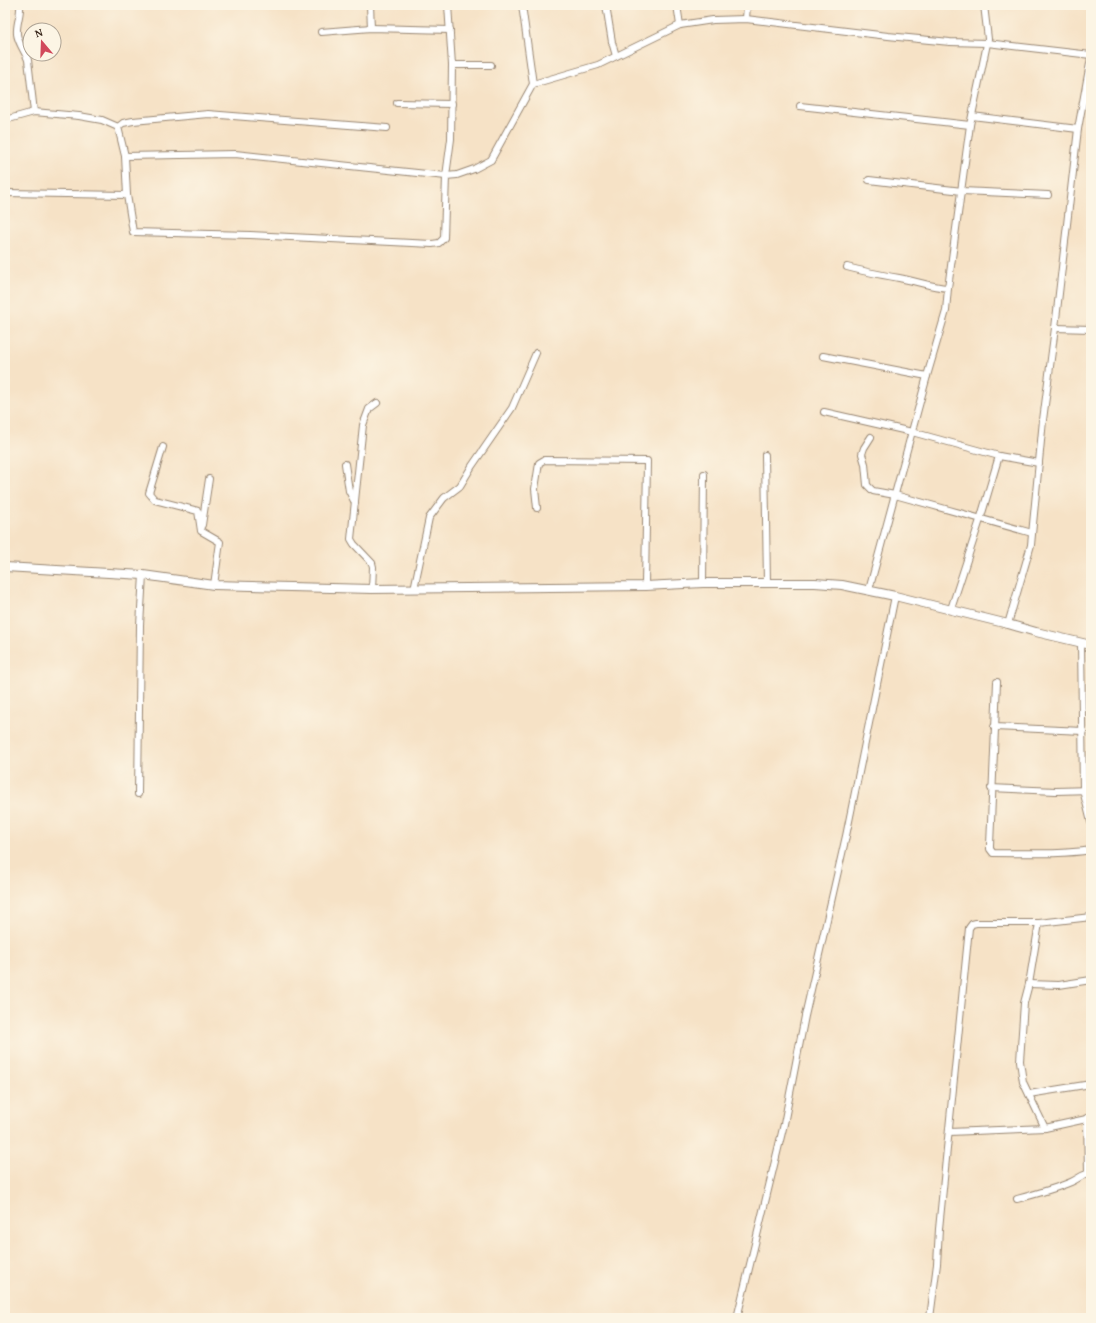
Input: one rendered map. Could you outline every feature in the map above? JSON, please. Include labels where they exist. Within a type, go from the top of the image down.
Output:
[{"type":"main road","points":[[5,567],[143,575],[214,585],[372,589],[645,586],[703,583],[815,583],[842,585],[869,590],[951,609],[1091,645]]},
{"type":"street","points":[[20,5],[21,13],[18,22],[17,35],[28,60],[34,112]]},
{"type":"street","points":[[370,5],[371,28]]},
{"type":"street","points":[[118,127],[125,156],[127,195],[133,232],[250,235],[432,244],[439,243],[444,238],[446,176],[451,139],[452,65],[448,5]]},
{"type":"street","points":[[125,156],[236,154],[446,176],[457,175],[483,166],[490,160],[533,84],[522,5]]},
{"type":"street","points":[[606,5],[612,42],[616,56]]},
{"type":"street","points":[[677,5],[680,25]]},
{"type":"street","points":[[746,5],[746,19]]},
{"type":"street","points":[[869,590],[946,311],[970,125],[987,43],[984,5]]},
{"type":"street","points":[[533,84],[598,65],[680,25],[713,20],[746,19],[950,42],[987,43],[1091,57],[1078,129],[1043,420],[1031,545],[1008,624]]},
{"type":"street","points":[[321,32],[371,28],[450,30]]},
{"type":"street","points":[[452,65],[491,65]]},
{"type":"street","points":[[1084,98],[1091,98]]},
{"type":"street","points":[[396,103],[452,104]]},
{"type":"street","points":[[800,106],[970,125]]},
{"type":"street","points":[[5,120],[34,112],[79,116],[102,120],[118,127]]},
{"type":"street","points":[[118,127],[123,123],[133,121],[208,114],[387,128]]},
{"type":"street","points":[[972,116],[1078,129]]},
{"type":"street","points":[[869,180],[962,191],[1048,194]]},
{"type":"street","points":[[5,193],[127,195]]},
{"type":"street","points":[[849,267],[948,288]]},
{"type":"street","points":[[1055,328],[1091,329]]},
{"type":"street","points":[[414,588],[429,518],[444,498],[460,486],[512,408],[536,353]]},
{"type":"street","points":[[823,356],[927,376]]},
{"type":"street","points":[[372,589],[372,563],[351,539],[363,425],[369,409],[378,403]]},
{"type":"street","points":[[824,412],[912,432],[999,456],[1039,463]]},
{"type":"street","points":[[871,437],[862,454],[868,485],[874,491],[895,495],[980,520],[1032,533]]},
{"type":"street","points":[[163,447],[149,493],[155,500],[198,511],[201,531]]},
{"type":"street","points":[[765,455],[767,583]]},
{"type":"street","points":[[951,609],[999,456]]},
{"type":"street","points":[[537,508],[534,489],[539,463],[541,461],[647,461],[645,586]]},
{"type":"street","points":[[345,464],[349,491],[355,503]]},
{"type":"street","points":[[703,583],[704,474]]},
{"type":"street","points":[[201,531],[209,479]]},
{"type":"street","points":[[201,531],[220,542],[214,585]]},
{"type":"street","points":[[138,794],[140,625],[143,575]]},
{"type":"street","points":[[737,1318],[784,1124],[806,1016],[846,836],[895,596]]},
{"type":"street","points":[[1082,643],[1083,790],[1091,822]]},
{"type":"street","points":[[997,682],[991,788],[990,849],[993,853],[1060,853],[1091,850]]},
{"type":"street","points":[[994,727],[1083,731]]},
{"type":"street","points":[[991,788],[1056,791],[1091,790]]},
{"type":"street","points":[[930,1318],[937,1264],[969,928],[972,924],[976,923],[1039,923],[1091,917]]},
{"type":"street","points":[[1039,923],[1029,984],[1024,1003],[1020,1060],[1023,1082],[1045,1128]]},
{"type":"street","points":[[1029,984],[1059,985],[1091,980]]},
{"type":"street","points":[[1029,1094],[1091,1084]]},
{"type":"street","points":[[949,1132],[1045,1128],[1089,1118],[1090,1173],[1046,1191],[1017,1199]]}]
